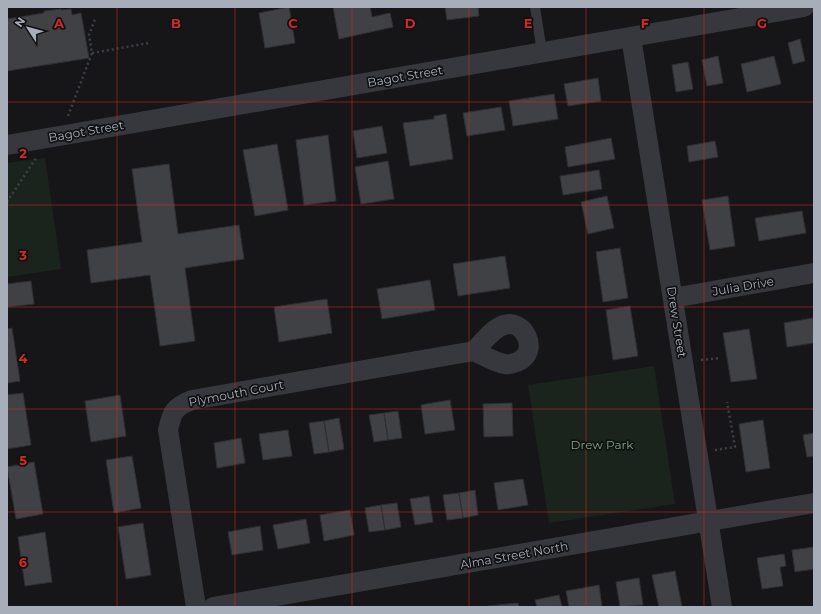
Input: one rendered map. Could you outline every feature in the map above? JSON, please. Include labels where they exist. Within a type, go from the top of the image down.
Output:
[{"type":"street","name":"Bagot Street","points":[[7,145],[804,7]]},
{"type":"street","name":"Drew Street","points":[[631,37],[722,607]]},
{"type":"street","name":"Julia Drive","points":[[673,298],[814,273]]},
{"type":"street","name":"Plymouth Court","points":[[196,607],[168,430],[171,416],[180,405],[192,400],[474,351]]},
{"type":"street","name":"Alma Street North","points":[[213,607],[814,502]]},
{"type":"lane","points":[[535,7],[542,52]]},
{"type":"path","points":[[68,116],[92,53],[89,34],[96,17]]},
{"type":"path","points":[[92,53],[149,43]]},
{"type":"path","points":[[7,202],[38,156]]},
{"type":"path","points":[[700,360],[720,358]]},
{"type":"path","points":[[714,451],[735,447],[727,402]]},
{"type":"green space","points":[[45,158],[61,269],[7,277],[7,163]]},
{"type":"green space","name":"Drew Park","points":[[654,366],[675,504],[549,523],[528,385]]},
{"type":"building","points":[[289,7],[295,43],[265,48],[259,13]]},
{"type":"building","points":[[333,7],[370,7],[372,17],[390,13],[393,27],[339,39]]},
{"type":"building","points":[[445,7],[478,7],[479,16],[447,20]]},
{"type":"building","points":[[61,9],[71,9],[72,15],[81,13],[89,58],[7,71],[7,19]]},
{"type":"building","points":[[800,39],[805,61],[793,64],[788,43]]},
{"type":"building","points":[[718,56],[723,83],[707,86],[702,60]]},
{"type":"building","points":[[774,56],[781,84],[747,92],[741,64]]},
{"type":"building","points":[[688,62],[693,89],[676,92],[672,65]]},
{"type":"building","points":[[598,78],[601,101],[568,106],[564,84]]},
{"type":"building","points":[[554,94],[558,119],[513,126],[509,101]]},
{"type":"building","points":[[501,107],[505,130],[467,136],[463,113]]},
{"type":"building","points":[[446,114],[453,159],[410,166],[403,123],[434,119],[434,116]]},
{"type":"building","points":[[382,126],[387,153],[357,158],[353,131]]},
{"type":"building","points":[[328,135],[336,201],[304,205],[296,140]]},
{"type":"building","points":[[611,138],[615,159],[568,167],[565,147]]},
{"type":"building","points":[[715,141],[718,157],[689,162],[687,146]]},
{"type":"building","points":[[277,144],[288,210],[255,216],[243,150]]},
{"type":"building","points":[[388,161],[394,199],[361,204],[355,167]]},
{"type":"building","points":[[169,164],[178,234],[239,225],[244,259],[185,268],[195,341],[160,346],[150,275],[91,283],[87,250],[142,242],[132,169]]},
{"type":"building","points":[[599,170],[602,189],[563,195],[560,176]]},
{"type":"building","points":[[607,196],[614,228],[588,234],[581,202]]},
{"type":"building","points":[[728,196],[735,246],[710,250],[702,200]]},
{"type":"building","points":[[802,211],[806,233],[759,241],[755,218]]},
{"type":"building","points":[[620,248],[628,298],[603,302],[596,252]]},
{"type":"building","points":[[505,256],[510,288],[458,296],[453,264]]},
{"type":"building","points":[[430,280],[435,310],[382,319],[377,289]]},
{"type":"building","points":[[31,281],[34,304],[7,307],[7,284]]},
{"type":"building","points":[[327,299],[332,333],[279,342],[274,307]]},
{"type":"building","points":[[630,306],[638,356],[613,360],[606,310]]},
{"type":"building","points":[[813,318],[814,343],[787,347],[784,323]]},
{"type":"building","points":[[12,328],[20,381],[7,383],[7,329]]},
{"type":"building","points":[[749,329],[757,379],[731,382],[723,333]]},
{"type":"building","points":[[23,393],[31,445],[7,449],[7,395]]},
{"type":"building","points":[[120,395],[126,436],[91,442],[85,401]]},
{"type":"building","points":[[450,400],[455,430],[425,434],[421,405]]},
{"type":"building","points":[[512,403],[513,436],[484,437],[483,404]]},
{"type":"building","points":[[398,411],[402,438],[388,440],[384,413]]},
{"type":"building","points":[[384,413],[388,440],[374,442],[369,415]]},
{"type":"building","points":[[339,418],[344,449],[329,452],[324,421]]},
{"type":"building","points":[[763,420],[770,468],[746,472],[739,424]]},
{"type":"building","points":[[324,421],[329,452],[314,454],[309,423]]},
{"type":"building","points":[[288,430],[292,456],[263,460],[259,434]]},
{"type":"building","points":[[814,433],[814,456],[807,457],[803,435]]},
{"type":"building","points":[[241,438],[245,463],[217,468],[214,443]]},
{"type":"building","points":[[132,456],[141,508],[114,513],[106,460]]},
{"type":"building","points":[[34,462],[43,514],[16,519],[7,467]]},
{"type":"building","points":[[523,479],[528,505],[498,510],[494,483]]},
{"type":"building","points":[[475,490],[478,515],[463,518],[459,493]]},
{"type":"building","points":[[459,493],[463,518],[447,520],[443,495]]},
{"type":"building","points":[[429,496],[433,522],[415,525],[410,499]]},
{"type":"building","points":[[397,503],[401,527],[385,530],[381,505]]},
{"type":"building","points":[[381,505],[385,530],[369,532],[365,508]]},
{"type":"building","points":[[350,510],[354,535],[324,541],[320,515]]},
{"type":"building","points":[[306,519],[310,543],[278,549],[273,525]]},
{"type":"building","points":[[143,523],[151,575],[126,579],[118,527]]},
{"type":"building","points":[[260,526],[263,550],[232,555],[228,532]]},
{"type":"building","points":[[45,532],[52,582],[25,586],[18,537]]},
{"type":"building","points":[[814,547],[814,569],[795,572],[792,550]]},
{"type":"building","points":[[784,554],[786,566],[780,567],[783,586],[762,589],[757,558]]},
{"type":"building","points":[[675,571],[682,607],[659,607],[652,575]]},
{"type":"building","points":[[639,578],[643,605],[620,607],[616,582]]},
{"type":"building","points":[[599,585],[602,607],[569,607],[566,591]]},
{"type":"building","points":[[559,595],[562,607],[537,607],[535,600]]},
{"type":"building","points":[[518,603],[519,607],[488,607],[488,606]]}]
